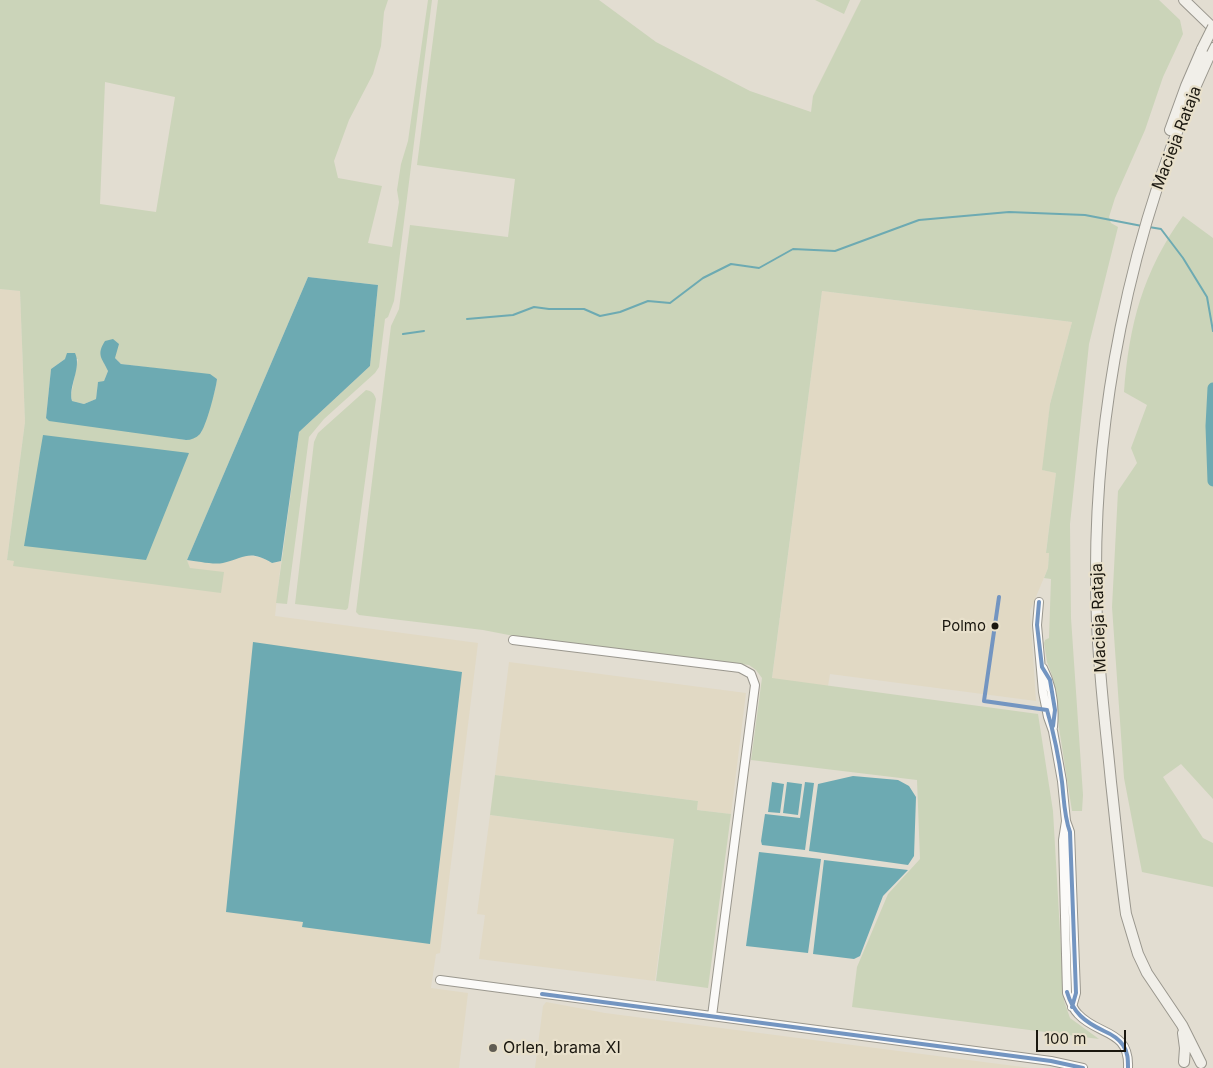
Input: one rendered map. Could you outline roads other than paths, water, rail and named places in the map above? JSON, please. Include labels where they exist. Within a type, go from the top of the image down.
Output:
[{"type":"main road","points":[[1184,0],[1213,28]]},
{"type":"main road","name":"Macieja Rataja","points":[[1203,1065],[1182,1025],[1147,973],[1138,954],[1126,914],[1099,665],[1096,578],[1100,481],[1110,389],[1132,279],[1172,123],[1208,51],[1213,28]]},
{"type":"main road","name":"Macieja Rataja","points":[[1181,1065],[1185,1048],[1182,1025]]},
{"type":"main road","points":[[1181,1065],[1193,1060],[1203,1065]]},
{"type":"street","points":[[1039,602],[1037,625],[1042,666],[1050,680],[1055,710],[1053,731],[1062,781],[1066,822],[1063,840],[1067,993],[1072,1007],[1079,1016],[1118,1038],[1124,1044],[1128,1053],[1128,1068]]},
{"type":"street","points":[[512,640],[740,668],[751,674],[755,685],[712,1016]]},
{"type":"street","points":[[440,980],[1041,1060],[1083,1068]]},
{"type":"water","points":[[308,277],[378,285],[370,366],[299,432],[281,561],[272,563],[258,556],[247,556],[223,563],[187,560]]},
{"type":"water","points":[[113,339],[119,344],[115,358],[121,364],[210,374],[217,379],[208,416],[200,434],[190,440],[186,440],[49,421],[46,418],[51,369],[65,359],[67,353],[75,353],[77,365],[71,395],[72,401],[84,404],[96,399],[98,382],[104,381],[108,371],[100,353],[105,341]]},
{"type":"water","points":[[43,435],[189,453],[146,560],[24,546]]},
{"type":"water","points":[[253,642],[462,672],[430,944],[302,927],[303,922],[226,912]]},
{"type":"water","points":[[853,776],[898,780],[909,786],[916,797],[914,856],[908,865],[809,851],[818,784]]},
{"type":"water","points":[[772,782],[784,784],[780,813],[768,812]]},
{"type":"water","points":[[787,782],[802,784],[798,815],[783,813]]},
{"type":"water","points":[[805,782],[814,783],[805,850],[762,845],[765,814],[800,818]]},
{"type":"water","points":[[759,852],[821,859],[808,953],[746,946]]},
{"type":"water","points":[[824,860],[908,870],[883,896],[860,956],[854,959],[813,954]]},
{"type":"waterway","points":[[467,319],[513,315],[534,307],[584,309],[600,316],[620,312],[648,301],[670,303],[703,278],[731,264],[759,268],[793,249],[835,251],[919,220],[1009,212],[1085,215],[1142,226]]},
{"type":"waterway","points":[[1149,227],[1161,229],[1183,258],[1207,297],[1213,331]]},
{"type":"waterway","points":[[403,334],[424,331]]},
{"type":"waterway","points":[[1213,388],[1211,426],[1213,481]]},
{"type":"place","name":"Polmo","points":[[995,626]]},
{"type":"place","name":"Orlen, brama XI","points":[[493,1048]]}]
